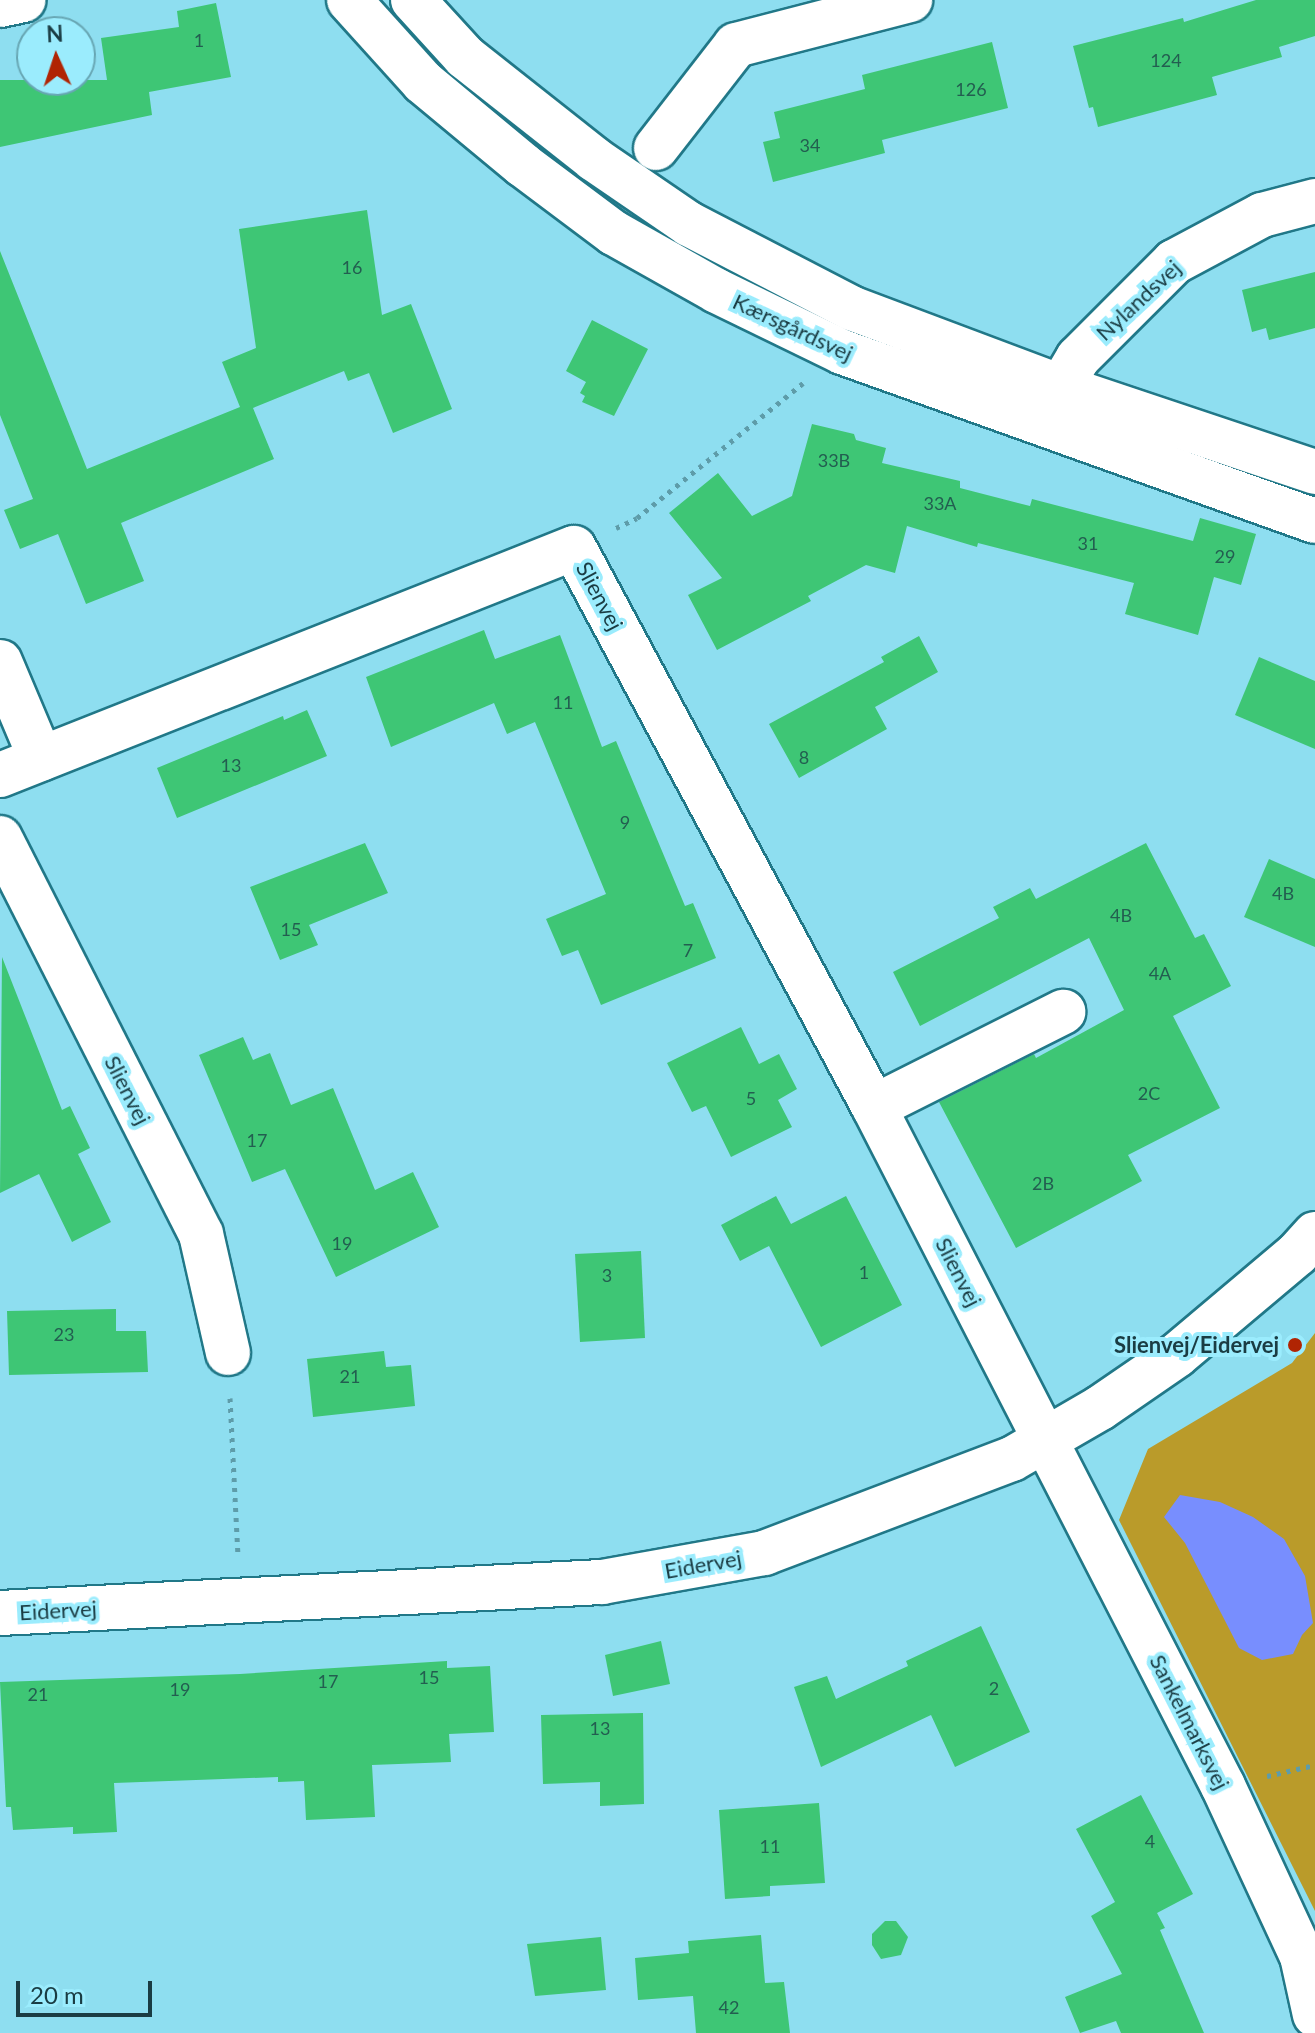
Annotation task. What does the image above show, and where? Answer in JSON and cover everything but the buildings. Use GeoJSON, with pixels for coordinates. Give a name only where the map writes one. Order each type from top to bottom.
{"type":"FeatureCollection","features":[{"type":"Feature","properties":{"kind":"street"},"geometry":{"type":"LineString","coordinates":[[0,5],[23,0]]}},
{"type":"Feature","properties":{"kind":"street","name":"Kærsgårdsvej"},"geometry":{"type":"LineString","coordinates":[[349,0],[423,82],[523,165],[614,233],[717,291],[842,352],[1315,472]]}},
{"type":"Feature","properties":{"kind":"street","name":"Kærsgårdsvej"},"geometry":{"type":"LineString","coordinates":[[413,0],[465,57],[594,159],[689,224],[851,308],[1049,404],[1315,521]]}},
{"type":"Feature","properties":{"kind":"street"},"geometry":{"type":"LineString","coordinates":[[656,148],[736,45],[910,0]]}},
{"type":"Feature","properties":{"kind":"street","name":"Nylandsvej"},"geometry":{"type":"LineString","coordinates":[[1049,404],[1107,325],[1174,262],[1262,215],[1315,201]]}},
{"type":"Feature","properties":{"kind":"street","name":"Slienvej"},"geometry":{"type":"LineString","coordinates":[[0,775],[574,548],[874,1107],[1044,1438]]}},
{"type":"Feature","properties":{"kind":"street"},"geometry":{"type":"LineString","coordinates":[[0,662],[41,759]]}},
{"type":"Feature","properties":{"kind":"street","name":"Slienvej"},"geometry":{"type":"LineString","coordinates":[[0,838],[201,1234],[228,1353]]}},
{"type":"Feature","properties":{"kind":"street"},"geometry":{"type":"LineString","coordinates":[[874,1107],[1063,1012]]}},
{"type":"Feature","properties":{"kind":"street","name":"Eidervej"},"geometry":{"type":"LineString","coordinates":[[0,1613],[602,1582],[764,1553],[1012,1459],[1100,1408],[1177,1355],[1297,1254],[1315,1234]]}},
{"type":"Feature","properties":{"kind":"street","name":"Sankelmarksvej"},"geometry":{"type":"LineString","coordinates":[[1044,1438],[1223,1786],[1302,1956],[1315,2015]]}},
{"type":"Feature","properties":{"kind":"path"},"geometry":{"type":"LineString","coordinates":[[574,548],[637,518],[842,352]]}},
{"type":"Feature","properties":{"kind":"path"},"geometry":{"type":"LineString","coordinates":[[228,1353],[240,1600]]}},
{"type":"Feature","properties":{"kind":"shaded area"},"geometry":{"type":"Polygon","coordinates":[[[1315,1333],[1315,1911],[1119,1520],[1148,1449],[1292,1363],[1315,1333]]]}},
{"type":"Feature","properties":{"kind":"water"},"geometry":{"type":"Polygon","coordinates":[[[1180,1495],[1220,1502],[1253,1517],[1284,1539],[1305,1576],[1313,1623],[1302,1635],[1293,1654],[1262,1660],[1239,1648],[1185,1543],[1164,1517],[1180,1495]]]}},
{"type":"Feature","properties":{"kind":"place","name":"Slienvej/Eidervej"},"geometry":{"type":"Point","coordinates":[1295,1345]}}]}
